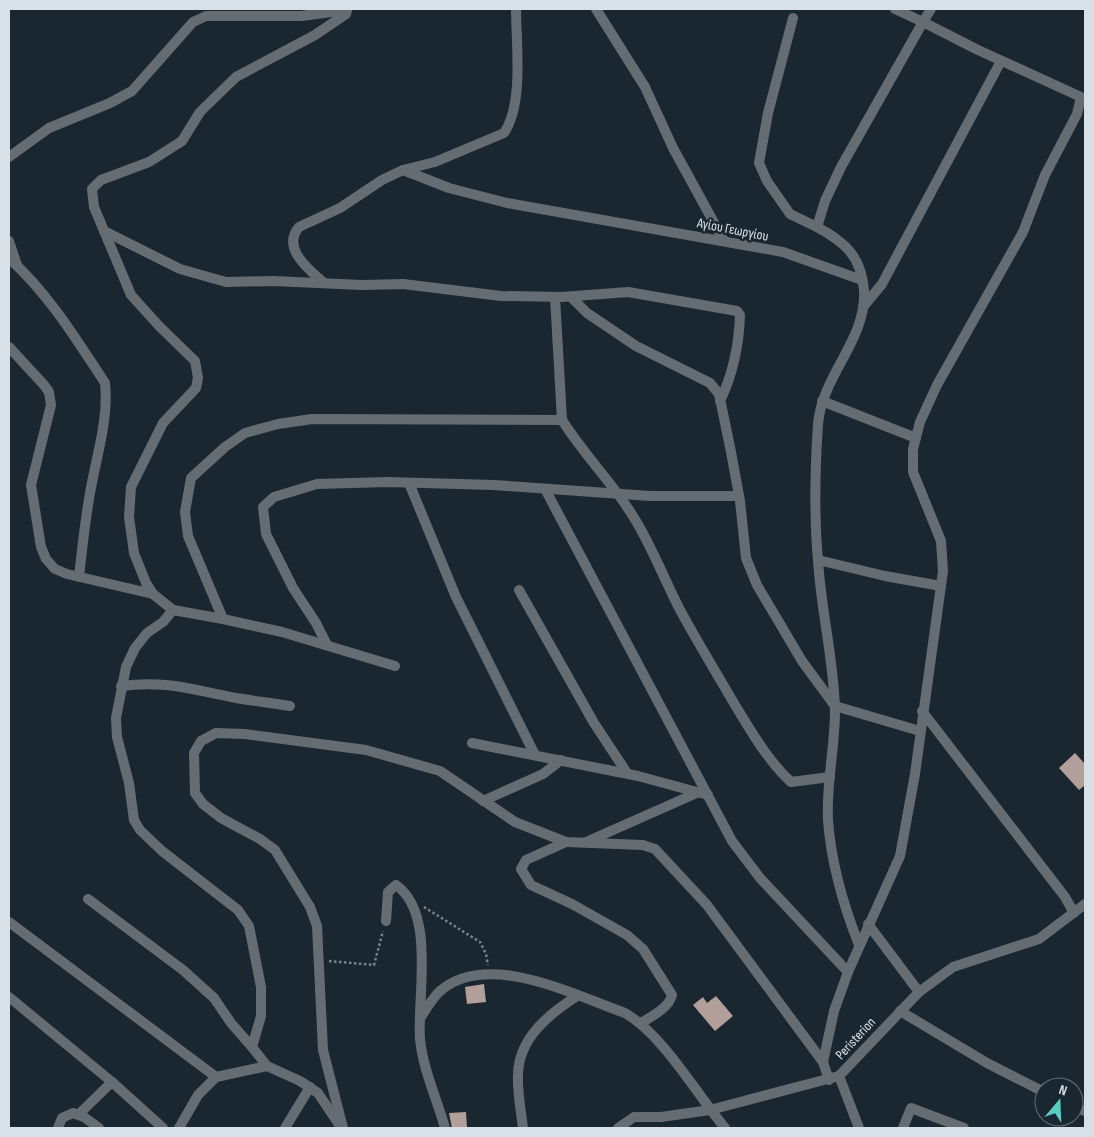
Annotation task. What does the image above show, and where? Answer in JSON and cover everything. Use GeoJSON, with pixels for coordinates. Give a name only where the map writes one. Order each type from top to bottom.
{"type":"FeatureCollection","features":[{"type":"Feature","properties":{"kind":"street"},"geometry":{"type":"LineString","coordinates":[[324,283],[309,270],[293,247],[292,241],[299,227],[340,208],[382,180],[403,170],[435,162],[504,133],[515,100],[517,66],[516,9]]}},
{"type":"Feature","properties":{"kind":"street"},"geometry":{"type":"LineString","coordinates":[[596,9],[645,87],[673,148],[724,241]]}},
{"type":"Feature","properties":{"kind":"street"},"geometry":{"type":"LineString","coordinates":[[823,1062],[834,1011],[848,972],[900,856],[915,774],[922,712],[943,571],[941,542],[913,472],[912,449],[920,422],[937,385],[1023,232],[1045,175],[1077,114],[1081,97],[1001,61],[895,9]]}},
{"type":"Feature","properties":{"kind":"street"},"geometry":{"type":"LineString","coordinates":[[817,227],[824,201],[841,167],[931,9]]}},
{"type":"Feature","properties":{"kind":"street"},"geometry":{"type":"LineString","coordinates":[[9,157],[49,128],[110,103],[132,91],[193,22],[206,16],[301,16],[347,10],[346,14],[315,35],[236,77],[200,112],[182,141],[149,162],[101,180],[92,190],[94,208],[131,295],[195,361],[198,378],[196,388],[163,423],[131,487],[129,517],[134,552],[146,583],[153,594],[173,610],[223,619],[327,645],[395,666]]}},
{"type":"Feature","properties":{"kind":"street"},"geometry":{"type":"LineString","coordinates":[[793,18],[768,113],[760,163],[767,180],[790,214],[839,238],[850,250],[862,280],[864,307],[861,322],[830,379],[822,401],[818,442],[818,560],[835,706],[830,777],[830,830],[845,910],[859,945]]}},
{"type":"Feature","properties":{"kind":"street"},"geometry":{"type":"LineString","coordinates":[[864,307],[882,284],[1001,61]]}},
{"type":"Feature","properties":{"kind":"street","name":"Αγίου Γεωργίου"},"geometry":{"type":"LineString","coordinates":[[403,170],[449,188],[507,202],[783,252],[862,280]]}},
{"type":"Feature","properties":{"kind":"street"},"geometry":{"type":"LineString","coordinates":[[104,231],[180,269],[226,282],[403,284],[501,296],[571,297],[628,292],[737,311],[740,315],[737,347],[729,382],[720,401]]}},
{"type":"Feature","properties":{"kind":"street"},"geometry":{"type":"LineString","coordinates":[[9,241],[17,266]]}},
{"type":"Feature","properties":{"kind":"street"},"geometry":{"type":"LineString","coordinates":[[9,258],[59,312],[105,383],[104,412],[89,495],[79,577]]}},
{"type":"Feature","properties":{"kind":"street"},"geometry":{"type":"LineString","coordinates":[[555,297],[562,420],[586,456],[605,476],[618,494],[651,547],[678,606],[720,679],[748,726],[783,775],[791,782],[830,777]]}},
{"type":"Feature","properties":{"kind":"street"},"geometry":{"type":"LineString","coordinates":[[571,297],[587,313],[636,346],[710,383],[719,394],[739,496],[746,558],[758,585],[802,661],[835,706],[920,731]]}},
{"type":"Feature","properties":{"kind":"street"},"geometry":{"type":"LineString","coordinates":[[9,347],[44,385],[51,405],[31,485],[41,547],[46,559],[55,569],[79,577],[153,594]]}},
{"type":"Feature","properties":{"kind":"street"},"geometry":{"type":"LineString","coordinates":[[822,401],[916,438]]}},
{"type":"Feature","properties":{"kind":"street"},"geometry":{"type":"LineString","coordinates":[[223,619],[188,536],[185,512],[191,478],[245,433],[278,424],[312,419],[562,420]]}},
{"type":"Feature","properties":{"kind":"street"},"geometry":{"type":"LineString","coordinates":[[327,645],[266,534],[263,507],[274,497],[317,484],[409,482],[650,496],[739,496]]}},
{"type":"Feature","properties":{"kind":"street"},"geometry":{"type":"LineString","coordinates":[[409,482],[456,597],[535,755]]}},
{"type":"Feature","properties":{"kind":"street"},"geometry":{"type":"LineString","coordinates":[[544,489],[704,793],[732,841],[760,878],[848,972]]}},
{"type":"Feature","properties":{"kind":"street"},"geometry":{"type":"LineString","coordinates":[[818,560],[885,576],[941,586]]}},
{"type":"Feature","properties":{"kind":"street"},"geometry":{"type":"LineString","coordinates":[[519,590],[594,723],[627,774]]}},
{"type":"Feature","properties":{"kind":"street"},"geometry":{"type":"LineString","coordinates":[[173,610],[163,622],[147,633],[135,648],[126,667],[121,686],[116,726],[129,783],[134,820],[140,830],[162,851],[238,910],[249,926],[261,987],[261,1016],[252,1047]]}},
{"type":"Feature","properties":{"kind":"street"},"geometry":{"type":"LineString","coordinates":[[121,686],[147,683],[182,686],[236,698],[290,706]]}},
{"type":"Feature","properties":{"kind":"street"},"geometry":{"type":"LineString","coordinates":[[922,712],[1065,897],[1074,914]]}},
{"type":"Feature","properties":{"kind":"street"},"geometry":{"type":"LineString","coordinates":[[342,1128],[323,1050],[317,926],[310,907],[275,850],[260,839],[221,818],[203,804],[195,793],[194,753],[201,741],[216,733],[245,734],[366,750],[440,771],[515,822],[566,842],[643,845],[655,849],[706,905],[823,1062],[834,1078],[859,1128]]}},
{"type":"Feature","properties":{"kind":"street"},"geometry":{"type":"LineString","coordinates":[[472,743],[627,774],[704,793]]}},
{"type":"Feature","properties":{"kind":"street"},"geometry":{"type":"LineString","coordinates":[[483,801],[543,774],[561,760]]}},
{"type":"Feature","properties":{"kind":"street"},"geometry":{"type":"LineString","coordinates":[[584,843],[704,793]]}},
{"type":"Feature","properties":{"kind":"street"},"geometry":{"type":"LineString","coordinates":[[566,842],[526,860],[521,869],[531,885],[604,921],[643,949],[672,995],[664,1006],[641,1023]]}},
{"type":"Feature","properties":{"kind":"street"},"geometry":{"type":"LineString","coordinates":[[386,921],[388,892],[392,886],[396,885],[404,891],[412,904],[422,940],[420,1040],[424,1062],[446,1128]]}},
{"type":"Feature","properties":{"kind":"street"},"geometry":{"type":"LineString","coordinates":[[88,900],[183,970],[214,998],[231,1023],[267,1066],[310,1087],[318,1093],[342,1128]]}},
{"type":"Feature","properties":{"kind":"street","name":"Peristerion"},"geometry":{"type":"LineString","coordinates":[[834,1078],[919,992],[953,967],[1039,939],[1085,904]]}},
{"type":"Feature","properties":{"kind":"street"},"geometry":{"type":"LineString","coordinates":[[9,922],[216,1077]]}},
{"type":"Feature","properties":{"kind":"street"},"geometry":{"type":"LineString","coordinates":[[868,924],[919,992]]}},
{"type":"Feature","properties":{"kind":"street"},"geometry":{"type":"LineString","coordinates":[[420,1017],[439,992],[455,982],[480,974],[513,975],[625,1013],[641,1023],[725,1128]]}},
{"type":"Feature","properties":{"kind":"street"},"geometry":{"type":"LineString","coordinates":[[523,1128],[518,1073],[523,1051],[532,1034],[551,1012],[577,996]]}},
{"type":"Feature","properties":{"kind":"street"},"geometry":{"type":"LineString","coordinates":[[9,997],[112,1082],[163,1128]]}},
{"type":"Feature","properties":{"kind":"street"},"geometry":{"type":"LineString","coordinates":[[900,1011],[987,1063],[1034,1087]]}},
{"type":"Feature","properties":{"kind":"street"},"geometry":{"type":"LineString","coordinates":[[179,1128],[198,1095],[216,1077],[267,1066]]}},
{"type":"Feature","properties":{"kind":"street"},"geometry":{"type":"LineString","coordinates":[[618,1128],[634,1117],[660,1117],[710,1110],[834,1078]]}},
{"type":"Feature","properties":{"kind":"street"},"geometry":{"type":"LineString","coordinates":[[81,1112],[112,1082]]}},
{"type":"Feature","properties":{"kind":"street"},"geometry":{"type":"LineString","coordinates":[[285,1128],[310,1087]]}},
{"type":"Feature","properties":{"kind":"street"},"geometry":{"type":"LineString","coordinates":[[903,1128],[911,1108],[964,1128]]}},
{"type":"Feature","properties":{"kind":"street"},"geometry":{"type":"LineString","coordinates":[[58,1128],[62,1118],[73,1112],[84,1116],[99,1128]]}},
{"type":"Feature","properties":{"kind":"path"},"geometry":{"type":"LineString","coordinates":[[412,904],[428,908],[480,942],[486,954],[489,974]]}},
{"type":"Feature","properties":{"kind":"path"},"geometry":{"type":"LineString","coordinates":[[320,960],[374,965],[386,921]]}},
{"type":"Feature","properties":{"kind":"building"},"geometry":{"type":"Polygon","coordinates":[[[1075,753],[1085,764],[1085,785],[1079,790],[1059,768],[1075,753]]]}},
{"type":"Feature","properties":{"kind":"building"},"geometry":{"type":"Polygon","coordinates":[[[484,984],[486,1002],[467,1004],[465,987],[484,984]]]}},
{"type":"Feature","properties":{"kind":"building"},"geometry":{"type":"Polygon","coordinates":[[[716,996],[733,1016],[715,1031],[693,1005],[703,997],[707,1003],[716,996]]]}},
{"type":"Feature","properties":{"kind":"building"},"geometry":{"type":"Polygon","coordinates":[[[466,1112],[467,1128],[452,1128],[449,1113],[466,1112]]]}}]}
